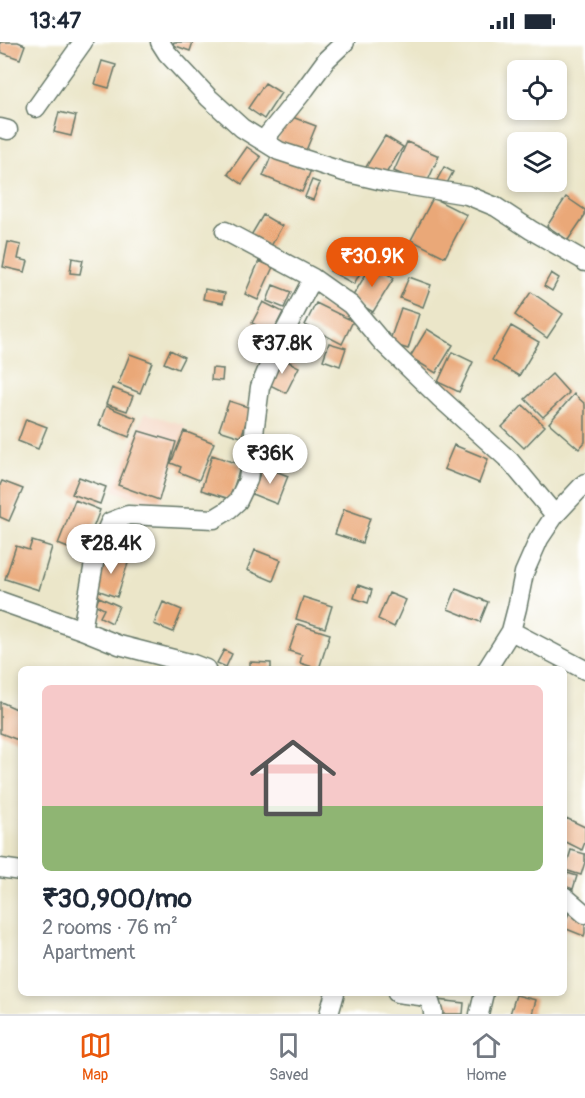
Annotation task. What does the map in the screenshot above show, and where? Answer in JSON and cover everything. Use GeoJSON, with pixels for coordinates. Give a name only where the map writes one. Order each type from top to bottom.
{"type":"FeatureCollection","features":[{"type":"Feature","properties":{"kind":"street"},"geometry":{"type":"LineString","coordinates":[[36,108],[83,42]]}},
{"type":"Feature","properties":{"kind":"street"},"geometry":{"type":"LineString","coordinates":[[160,42],[167,53],[209,98],[242,128],[279,151],[344,172],[387,182],[467,195],[496,207],[585,262]]}},
{"type":"Feature","properties":{"kind":"street"},"geometry":{"type":"LineString","coordinates":[[263,141],[327,59],[345,42]]}},
{"type":"Feature","properties":{"kind":"street"},"geometry":{"type":"LineString","coordinates":[[225,231],[313,278],[351,305],[382,342],[440,398],[510,460],[555,515]]}},
{"type":"Feature","properties":{"kind":"street"},"geometry":{"type":"LineString","coordinates":[[82,630],[94,563],[110,522],[128,515],[214,519],[228,511],[238,501],[248,480],[260,387],[279,342],[313,278]]}},
{"type":"Feature","properties":{"kind":"street"},"geometry":{"type":"LineString","coordinates":[[489,666],[511,632],[524,573],[539,539],[555,515],[585,483]]}},
{"type":"Feature","properties":{"kind":"street"},"geometry":{"type":"LineString","coordinates":[[0,601],[119,645],[193,666]]}},
{"type":"Feature","properties":{"kind":"street"},"geometry":{"type":"LineString","coordinates":[[511,632],[585,670]]}},
{"type":"Feature","properties":{"kind":"street"},"geometry":{"type":"LineString","coordinates":[[0,868],[18,871]]}},
{"type":"Feature","properties":{"kind":"street"},"geometry":{"type":"LineString","coordinates":[[567,899],[585,914]]}},
{"type":"Feature","properties":{"kind":"street"},"geometry":{"type":"LineString","coordinates":[[329,1014],[333,996]]}},
{"type":"Feature","properties":{"kind":"street"},"geometry":{"type":"LineString","coordinates":[[420,996],[429,999],[433,1014]]}},
{"type":"Feature","properties":{"kind":"street"},"geometry":{"type":"LineString","coordinates":[[478,1014],[483,996]]}},
{"type":"Feature","properties":{"kind":"shaded area"},"geometry":{"type":"Polygon","coordinates":[[[145,413],[185,425],[160,507],[113,490],[145,413]]]}},
{"type":"Feature","properties":{"kind":"building"},"geometry":{"type":"Polygon","coordinates":[[[0,42],[18,42],[25,45],[20,59],[0,52],[0,42]]]}},
{"type":"Feature","properties":{"kind":"building"},"geometry":{"type":"Polygon","coordinates":[[[174,42],[193,42],[190,51],[173,45],[174,42]]]}},
{"type":"Feature","properties":{"kind":"building"},"geometry":{"type":"Polygon","coordinates":[[[102,61],[116,65],[109,88],[95,84],[102,61]]]}},
{"type":"Feature","properties":{"kind":"building"},"geometry":{"type":"Polygon","coordinates":[[[265,83],[281,93],[264,119],[248,108],[265,83]]]}},
{"type":"Feature","properties":{"kind":"building"},"geometry":{"type":"Polygon","coordinates":[[[59,112],[76,116],[71,136],[54,132],[59,112]]]}},
{"type":"Feature","properties":{"kind":"building"},"geometry":{"type":"Polygon","coordinates":[[[287,115],[316,126],[305,153],[277,142],[287,115]]]}},
{"type":"Feature","properties":{"kind":"building"},"geometry":{"type":"Polygon","coordinates":[[[385,136],[403,147],[383,178],[366,167],[385,136]]]}},
{"type":"Feature","properties":{"kind":"building"},"geometry":{"type":"Polygon","coordinates":[[[407,142],[439,156],[426,185],[394,171],[407,142]]]}},
{"type":"Feature","properties":{"kind":"building"},"geometry":{"type":"Polygon","coordinates":[[[247,147],[261,157],[242,184],[228,174],[247,147]]]}},
{"type":"Feature","properties":{"kind":"building"},"geometry":{"type":"Polygon","coordinates":[[[272,154],[311,170],[302,192],[263,176],[272,154]]]}},
{"type":"Feature","properties":{"kind":"building"},"geometry":{"type":"Polygon","coordinates":[[[444,167],[453,172],[446,185],[437,180],[444,167]]]}},
{"type":"Feature","properties":{"kind":"building"},"geometry":{"type":"Polygon","coordinates":[[[312,180],[320,183],[313,200],[305,197],[312,180]]]}},
{"type":"Feature","properties":{"kind":"building"},"geometry":{"type":"Polygon","coordinates":[[[566,197],[585,210],[585,215],[568,240],[547,226],[566,197]]]}},
{"type":"Feature","properties":{"kind":"building"},"geometry":{"type":"Polygon","coordinates":[[[433,198],[467,215],[445,257],[411,240],[433,198]]]}},
{"type":"Feature","properties":{"kind":"building"},"geometry":{"type":"Polygon","coordinates":[[[263,215],[282,226],[270,248],[250,237],[263,215]]]}},
{"type":"Feature","properties":{"kind":"building"},"geometry":{"type":"Polygon","coordinates":[[[8,242],[21,245],[18,259],[28,261],[25,272],[3,267],[8,242]]]}},
{"type":"Feature","properties":{"kind":"building"},"geometry":{"type":"Polygon","coordinates":[[[343,247],[367,260],[354,284],[330,271],[343,247]]]}},
{"type":"Feature","properties":{"kind":"building"},"geometry":{"type":"Polygon","coordinates":[[[72,258],[83,260],[80,274],[70,273],[72,258]]]}},
{"type":"Feature","properties":{"kind":"building"},"geometry":{"type":"Polygon","coordinates":[[[259,261],[273,267],[258,300],[245,294],[259,261]]]}},
{"type":"Feature","properties":{"kind":"building"},"geometry":{"type":"Polygon","coordinates":[[[372,264],[394,278],[373,312],[351,299],[372,264]]]}},
{"type":"Feature","properties":{"kind":"building"},"geometry":{"type":"Polygon","coordinates":[[[551,273],[559,278],[552,291],[544,286],[551,273]]]}},
{"type":"Feature","properties":{"kind":"building"},"geometry":{"type":"Polygon","coordinates":[[[409,277],[431,285],[423,307],[400,298],[409,277]]]}},
{"type":"Feature","properties":{"kind":"building"},"geometry":{"type":"Polygon","coordinates":[[[273,285],[291,292],[284,308],[267,301],[273,285]]]}},
{"type":"Feature","properties":{"kind":"building"},"geometry":{"type":"Polygon","coordinates":[[[205,289],[225,293],[223,303],[203,299],[205,289]]]}},
{"type":"Feature","properties":{"kind":"building"},"geometry":{"type":"Polygon","coordinates":[[[531,292],[563,314],[547,338],[515,315],[531,292]]]}},
{"type":"Feature","properties":{"kind":"building"},"geometry":{"type":"Polygon","coordinates":[[[263,302],[283,312],[272,334],[252,323],[263,302]]]}},
{"type":"Feature","properties":{"kind":"building"},"geometry":{"type":"Polygon","coordinates":[[[316,303],[353,321],[342,344],[305,325],[316,303]]]}},
{"type":"Feature","properties":{"kind":"building"},"geometry":{"type":"Polygon","coordinates":[[[401,308],[419,314],[408,349],[389,343],[401,308]]]}},
{"type":"Feature","properties":{"kind":"building"},"geometry":{"type":"Polygon","coordinates":[[[511,326],[539,342],[519,376],[492,360],[511,326]]]}},
{"type":"Feature","properties":{"kind":"building"},"geometry":{"type":"Polygon","coordinates":[[[427,329],[453,345],[436,373],[410,357],[427,329]]]}},
{"type":"Feature","properties":{"kind":"building"},"geometry":{"type":"Polygon","coordinates":[[[329,343],[346,348],[340,366],[323,360],[329,343]]]}},
{"type":"Feature","properties":{"kind":"building"},"geometry":{"type":"Polygon","coordinates":[[[170,350],[184,357],[178,369],[164,363],[170,350]]]}},
{"type":"Feature","properties":{"kind":"building"},"geometry":{"type":"Polygon","coordinates":[[[452,352],[473,362],[459,392],[438,382],[452,352]]]}},
{"type":"Feature","properties":{"kind":"building"},"geometry":{"type":"Polygon","coordinates":[[[130,354],[152,362],[140,393],[118,384],[130,354]]]}},
{"type":"Feature","properties":{"kind":"building"},"geometry":{"type":"Polygon","coordinates":[[[279,357],[299,367],[286,393],[266,383],[279,357]]]}},
{"type":"Feature","properties":{"kind":"building"},"geometry":{"type":"Polygon","coordinates":[[[212,368],[223,369],[222,381],[211,380],[212,368]]]}},
{"type":"Feature","properties":{"kind":"building"},"geometry":{"type":"Polygon","coordinates":[[[552,374],[569,393],[543,417],[525,399],[552,374]]]}},
{"type":"Feature","properties":{"kind":"building"},"geometry":{"type":"Polygon","coordinates":[[[112,388],[133,396],[127,411],[106,404],[112,388]]]}},
{"type":"Feature","properties":{"kind":"building"},"geometry":{"type":"Polygon","coordinates":[[[574,394],[585,404],[585,442],[579,449],[549,423],[574,394]]]}},
{"type":"Feature","properties":{"kind":"building"},"geometry":{"type":"Polygon","coordinates":[[[229,401],[251,408],[241,437],[219,430],[229,401]]]}},
{"type":"Feature","properties":{"kind":"building"},"geometry":{"type":"Polygon","coordinates":[[[523,405],[545,426],[524,448],[502,427],[523,405]]]}},
{"type":"Feature","properties":{"kind":"building"},"geometry":{"type":"Polygon","coordinates":[[[106,406],[136,418],[129,437],[99,425],[106,406]]]}},
{"type":"Feature","properties":{"kind":"building"},"geometry":{"type":"Polygon","coordinates":[[[26,419],[47,427],[38,449],[18,441],[26,419]]]}},
{"type":"Feature","properties":{"kind":"building"},"geometry":{"type":"Polygon","coordinates":[[[139,431],[176,442],[159,500],[118,485],[139,431]]]}},
{"type":"Feature","properties":{"kind":"building"},"geometry":{"type":"Polygon","coordinates":[[[184,431],[214,443],[199,480],[179,472],[181,467],[171,463],[184,431]]]}},
{"type":"Feature","properties":{"kind":"building"},"geometry":{"type":"Polygon","coordinates":[[[454,445],[488,459],[479,483],[444,469],[454,445]]]}},
{"type":"Feature","properties":{"kind":"building"},"geometry":{"type":"Polygon","coordinates":[[[212,455],[241,465],[230,499],[201,490],[212,455]]]}},
{"type":"Feature","properties":{"kind":"building"},"geometry":{"type":"Polygon","coordinates":[[[263,466],[288,476],[277,504],[252,494],[263,466]]]}},
{"type":"Feature","properties":{"kind":"building"},"geometry":{"type":"Polygon","coordinates":[[[79,477],[106,487],[100,504],[72,494],[79,477]]]}},
{"type":"Feature","properties":{"kind":"building"},"geometry":{"type":"Polygon","coordinates":[[[2,481],[23,489],[9,521],[0,517],[2,481]]]}},
{"type":"Feature","properties":{"kind":"building"},"geometry":{"type":"Polygon","coordinates":[[[75,500],[100,510],[83,554],[58,544],[75,500]]]}},
{"type":"Feature","properties":{"kind":"building"},"geometry":{"type":"Polygon","coordinates":[[[344,509],[370,518],[362,543],[335,534],[344,509]]]}},
{"type":"Feature","properties":{"kind":"building"},"geometry":{"type":"Polygon","coordinates":[[[32,541],[52,547],[39,590],[5,579],[16,546],[29,550],[32,541]]]}},
{"type":"Feature","properties":{"kind":"building"},"geometry":{"type":"Polygon","coordinates":[[[255,550],[281,560],[273,581],[247,570],[255,550]]]}},
{"type":"Feature","properties":{"kind":"building"},"geometry":{"type":"Polygon","coordinates":[[[105,553],[129,560],[117,597],[94,589],[105,553]]]}},
{"type":"Feature","properties":{"kind":"building"},"geometry":{"type":"Polygon","coordinates":[[[358,585],[372,590],[368,603],[354,598],[358,585]]]}},
{"type":"Feature","properties":{"kind":"building"},"geometry":{"type":"Polygon","coordinates":[[[456,589],[488,602],[480,622],[448,609],[456,589]]]}},
{"type":"Feature","properties":{"kind":"building"},"geometry":{"type":"Polygon","coordinates":[[[389,593],[406,600],[394,627],[378,619],[389,593]]]}},
{"type":"Feature","properties":{"kind":"building"},"geometry":{"type":"Polygon","coordinates":[[[99,597],[119,606],[112,623],[100,617],[104,609],[96,605],[99,597]]]}},
{"type":"Feature","properties":{"kind":"building"},"geometry":{"type":"Polygon","coordinates":[[[303,597],[332,606],[325,628],[296,619],[303,597]]]}},
{"type":"Feature","properties":{"kind":"building"},"geometry":{"type":"Polygon","coordinates":[[[163,602],[182,610],[173,632],[154,624],[163,602]]]}},
{"type":"Feature","properties":{"kind":"building"},"geometry":{"type":"Polygon","coordinates":[[[298,624],[330,634],[320,666],[300,663],[302,655],[289,651],[298,624]]]}},
{"type":"Feature","properties":{"kind":"building"},"geometry":{"type":"Polygon","coordinates":[[[224,650],[232,654],[226,666],[217,663],[224,650]]]}},
{"type":"Feature","properties":{"kind":"building"},"geometry":{"type":"Polygon","coordinates":[[[250,662],[271,663],[271,666],[250,666],[250,662]]]}},
{"type":"Feature","properties":{"kind":"building"},"geometry":{"type":"Polygon","coordinates":[[[1,702],[18,710],[18,740],[0,733],[1,702]]]}},
{"type":"Feature","properties":{"kind":"building"},"geometry":{"type":"Polygon","coordinates":[[[567,818],[585,827],[585,842],[582,850],[567,842],[567,818]]]}},
{"type":"Feature","properties":{"kind":"building"},"geometry":{"type":"Polygon","coordinates":[[[571,850],[585,854],[581,875],[567,871],[571,850]]]}},
{"type":"Feature","properties":{"kind":"building"},"geometry":{"type":"Polygon","coordinates":[[[567,873],[577,876],[573,889],[567,887],[567,873]]]}},
{"type":"Feature","properties":{"kind":"building"},"geometry":{"type":"Polygon","coordinates":[[[570,911],[585,917],[584,936],[567,929],[567,918],[570,911]]]}},
{"type":"Feature","properties":{"kind":"building"},"geometry":{"type":"Polygon","coordinates":[[[516,996],[536,1000],[532,1014],[510,1014],[516,996]]]}},
{"type":"Feature","properties":{"kind":"building"},"geometry":{"type":"Polygon","coordinates":[[[437,1000],[464,1003],[463,1014],[436,1014],[437,1000]]]}}]}
